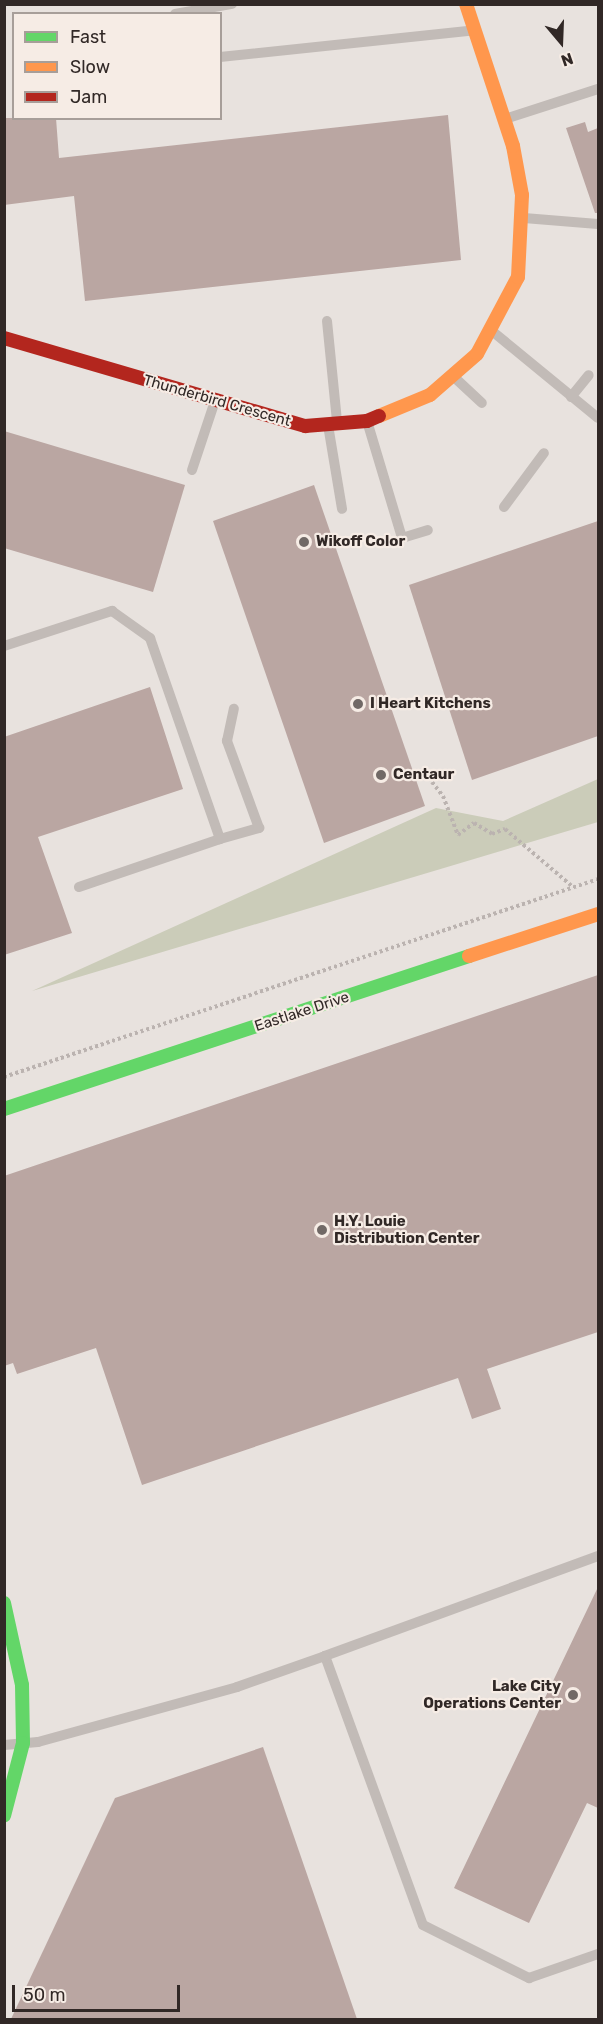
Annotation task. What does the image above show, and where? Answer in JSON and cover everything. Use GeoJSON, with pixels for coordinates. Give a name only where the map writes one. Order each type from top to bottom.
{"type":"FeatureCollection","features":[{"type":"Feature","properties":{"kind":"street","name":"Thunderbird Crescent"},"geometry":{"type":"LineString","coordinates":[[4,338],[288,423],[333,425],[367,421],[430,395],[454,377],[477,354],[492,331],[518,277],[523,218],[518,170],[505,119],[466,4]]}},
{"type":"Feature","properties":{"kind":"street","name":"Eastlake Drive"},"geometry":{"type":"LineString","coordinates":[[4,1109],[598,914]]}},
{"type":"Feature","properties":{"kind":"street"},"geometry":{"type":"LineString","coordinates":[[4,1603],[22,1685],[23,1743],[4,1816]]}},
{"type":"Feature","properties":{"kind":"lane"},"geometry":{"type":"LineString","coordinates":[[186,12],[232,4]]}},
{"type":"Feature","properties":{"kind":"lane"},"geometry":{"type":"LineString","coordinates":[[222,57],[475,30]]}},
{"type":"Feature","properties":{"kind":"lane"},"geometry":{"type":"LineString","coordinates":[[505,119],[598,89]]}},
{"type":"Feature","properties":{"kind":"lane"},"geometry":{"type":"LineString","coordinates":[[523,218],[598,225]]}},
{"type":"Feature","properties":{"kind":"lane"},"geometry":{"type":"LineString","coordinates":[[327,321],[333,425],[342,509]]}},
{"type":"Feature","properties":{"kind":"lane"},"geometry":{"type":"LineString","coordinates":[[492,331],[598,418]]}},
{"type":"Feature","properties":{"kind":"lane"},"geometry":{"type":"LineString","coordinates":[[571,397],[589,375]]}},
{"type":"Feature","properties":{"kind":"lane"},"geometry":{"type":"LineString","coordinates":[[454,377],[482,403]]}},
{"type":"Feature","properties":{"kind":"lane"},"geometry":{"type":"LineString","coordinates":[[192,470],[214,401]]}},
{"type":"Feature","properties":{"kind":"lane"},"geometry":{"type":"LineString","coordinates":[[367,421],[402,538],[428,530]]}},
{"type":"Feature","properties":{"kind":"lane"},"geometry":{"type":"LineString","coordinates":[[504,507],[544,453]]}},
{"type":"Feature","properties":{"kind":"lane"},"geometry":{"type":"LineString","coordinates":[[4,646],[112,611],[150,638],[220,839]]}},
{"type":"Feature","properties":{"kind":"lane"},"geometry":{"type":"LineString","coordinates":[[79,887],[259,828],[227,741],[234,709]]}},
{"type":"Feature","properties":{"kind":"lane"},"geometry":{"type":"LineString","coordinates":[[4,1745],[23,1743],[237,1687],[598,1556]]}},
{"type":"Feature","properties":{"kind":"lane"},"geometry":{"type":"LineString","coordinates":[[325,1656],[423,1925],[529,1978],[598,1954]]}},
{"type":"Feature","properties":{"kind":"path"},"geometry":{"type":"LineString","coordinates":[[432,782],[443,796],[458,835],[474,823],[492,834],[505,829],[574,887]]}},
{"type":"Feature","properties":{"kind":"path"},"geometry":{"type":"LineString","coordinates":[[4,1077],[598,879]]}},
{"type":"Feature","properties":{"kind":"green space"},"geometry":{"type":"Polygon","coordinates":[[[598,779],[598,822],[32,991],[436,808],[503,821],[598,779]]]}},
{"type":"Feature","properties":{"kind":"building"},"geometry":{"type":"Polygon","coordinates":[[[448,115],[461,260],[85,301],[74,196],[4,205],[4,118],[56,120],[59,158],[448,115]]]}},
{"type":"Feature","properties":{"kind":"building"},"geometry":{"type":"Polygon","coordinates":[[[585,122],[588,132],[598,128],[598,213],[595,213],[566,128],[585,122]]]}},
{"type":"Feature","properties":{"kind":"building"},"geometry":{"type":"Polygon","coordinates":[[[4,431],[185,485],[153,592],[4,548],[4,431]]]}},
{"type":"Feature","properties":{"kind":"building"},"geometry":{"type":"Polygon","coordinates":[[[314,485],[425,806],[324,843],[213,521],[314,485]]]}},
{"type":"Feature","properties":{"kind":"building"},"geometry":{"type":"Polygon","coordinates":[[[598,521],[598,736],[472,780],[409,585],[598,521]]]}},
{"type":"Feature","properties":{"kind":"building"},"geometry":{"type":"Polygon","coordinates":[[[150,687],[183,789],[38,837],[72,933],[4,955],[4,737],[150,687]]]}},
{"type":"Feature","properties":{"kind":"building","name":"H.Y. Louie Distribution Center"},"geometry":{"type":"Polygon","coordinates":[[[598,975],[598,1332],[487,1369],[501,1409],[472,1419],[458,1378],[142,1485],[96,1348],[17,1374],[13,1363],[4,1366],[4,1176],[598,975]]]}},
{"type":"Feature","properties":{"kind":"building","name":"Lake City Operations Center"},"geometry":{"type":"Polygon","coordinates":[[[598,1587],[598,1808],[587,1803],[529,1923],[454,1888],[598,1587]]]}},
{"type":"Feature","properties":{"kind":"building"},"geometry":{"type":"Polygon","coordinates":[[[263,1747],[357,2019],[11,2019],[115,1798],[263,1747]]]}},
{"type":"Feature","properties":{"kind":"traffic: fast"},"geometry":{"type":"LineString","coordinates":[[4,1109],[469,956]]}},
{"type":"Feature","properties":{"kind":"traffic: fast"},"geometry":{"type":"LineString","coordinates":[[4,1603],[22,1685],[23,1743],[4,1816]]}},
{"type":"Feature","properties":{"kind":"traffic: slow"},"geometry":{"type":"LineString","coordinates":[[379,416],[430,395],[477,354],[518,277],[522,195],[513,146],[466,4]]}},
{"type":"Feature","properties":{"kind":"traffic: slow"},"geometry":{"type":"LineString","coordinates":[[469,956],[598,914]]}},
{"type":"Feature","properties":{"kind":"traffic: jam"},"geometry":{"type":"LineString","coordinates":[[4,338],[305,426],[367,421],[379,416]]}},
{"type":"Feature","properties":{"kind":"place","name":"Wikoff Color"},"geometry":{"type":"Point","coordinates":[304,542]}},
{"type":"Feature","properties":{"kind":"place","name":"I Heart Kitchens"},"geometry":{"type":"Point","coordinates":[358,704]}},
{"type":"Feature","properties":{"kind":"place","name":"Centaur"},"geometry":{"type":"Point","coordinates":[381,775]}},
{"type":"Feature","properties":{"kind":"place","name":"H.Y. Louie Distribution Center"},"geometry":{"type":"Point","coordinates":[322,1230]}},
{"type":"Feature","properties":{"kind":"place","name":"Lake City Operations Center"},"geometry":{"type":"Point","coordinates":[573,1695]}}]}
